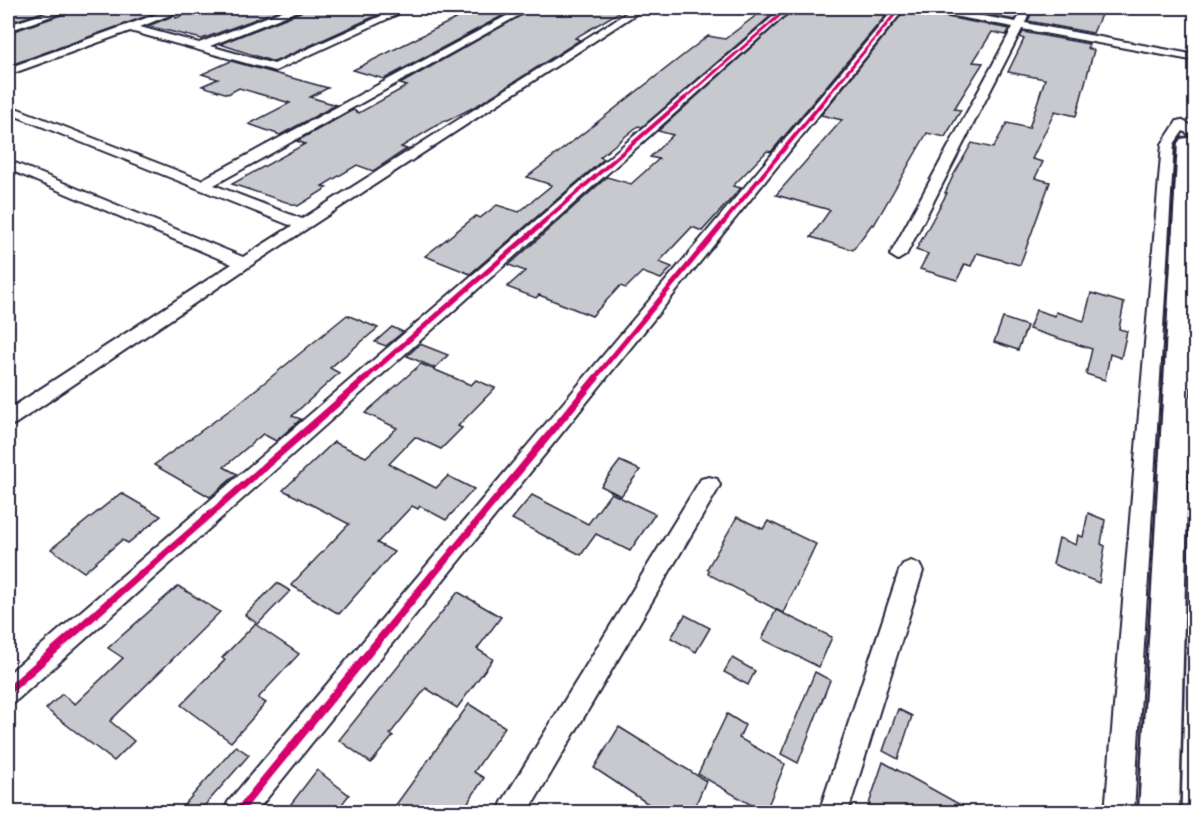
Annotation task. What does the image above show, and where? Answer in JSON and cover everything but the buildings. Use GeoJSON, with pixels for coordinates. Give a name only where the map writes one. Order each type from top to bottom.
{"type":"FeatureCollection","features":[{"type":"Feature","properties":{"kind":"main road"},"geometry":{"type":"LineString","coordinates":[[1159,813],[1187,144],[1196,144]]}},
{"type":"Feature","properties":{"kind":"street"},"geometry":{"type":"LineString","coordinates":[[8,28],[70,8]]}},
{"type":"Feature","properties":{"kind":"street"},"geometry":{"type":"LineString","coordinates":[[8,72],[182,8]]}},
{"type":"Feature","properties":{"kind":"street"},"geometry":{"type":"LineString","coordinates":[[199,47],[297,8]]}},
{"type":"Feature","properties":{"kind":"street"},"geometry":{"type":"LineString","coordinates":[[128,27],[275,68],[406,8]]}},
{"type":"Feature","properties":{"kind":"street"},"geometry":{"type":"LineString","coordinates":[[203,185],[527,8]]}},
{"type":"Feature","properties":{"kind":"street"},"geometry":{"type":"LineString","coordinates":[[8,419],[244,263],[640,8]]}},
{"type":"Feature","properties":{"kind":"street"},"geometry":{"type":"LineString","coordinates":[[8,691],[788,8]]}},
{"type":"Feature","properties":{"kind":"street"},"geometry":{"type":"LineString","coordinates":[[237,813],[900,8]]}},
{"type":"Feature","properties":{"kind":"street"},"geometry":{"type":"LineString","coordinates":[[926,8],[1196,58]]}},
{"type":"Feature","properties":{"kind":"street"},"geometry":{"type":"LineString","coordinates":[[898,255],[1028,8]]}},
{"type":"Feature","properties":{"kind":"street"},"geometry":{"type":"LineString","coordinates":[[8,109],[303,225]]}},
{"type":"Feature","properties":{"kind":"street"},"geometry":{"type":"LineString","coordinates":[[1119,813],[1168,144],[1181,124],[1196,134]]}},
{"type":"Feature","properties":{"kind":"street"},"geometry":{"type":"LineString","coordinates":[[8,164],[244,263]]}},
{"type":"Feature","properties":{"kind":"street"},"geometry":{"type":"LineString","coordinates":[[512,813],[709,485]]}},
{"type":"Feature","properties":{"kind":"street"},"geometry":{"type":"LineString","coordinates":[[833,813],[911,571]]}},
{"type":"Feature","properties":{"kind":"cycle path"},"geometry":{"type":"LineString","coordinates":[[8,691],[788,8]]}},
{"type":"Feature","properties":{"kind":"cycle path"},"geometry":{"type":"LineString","coordinates":[[238,812],[900,8]]}}]}
